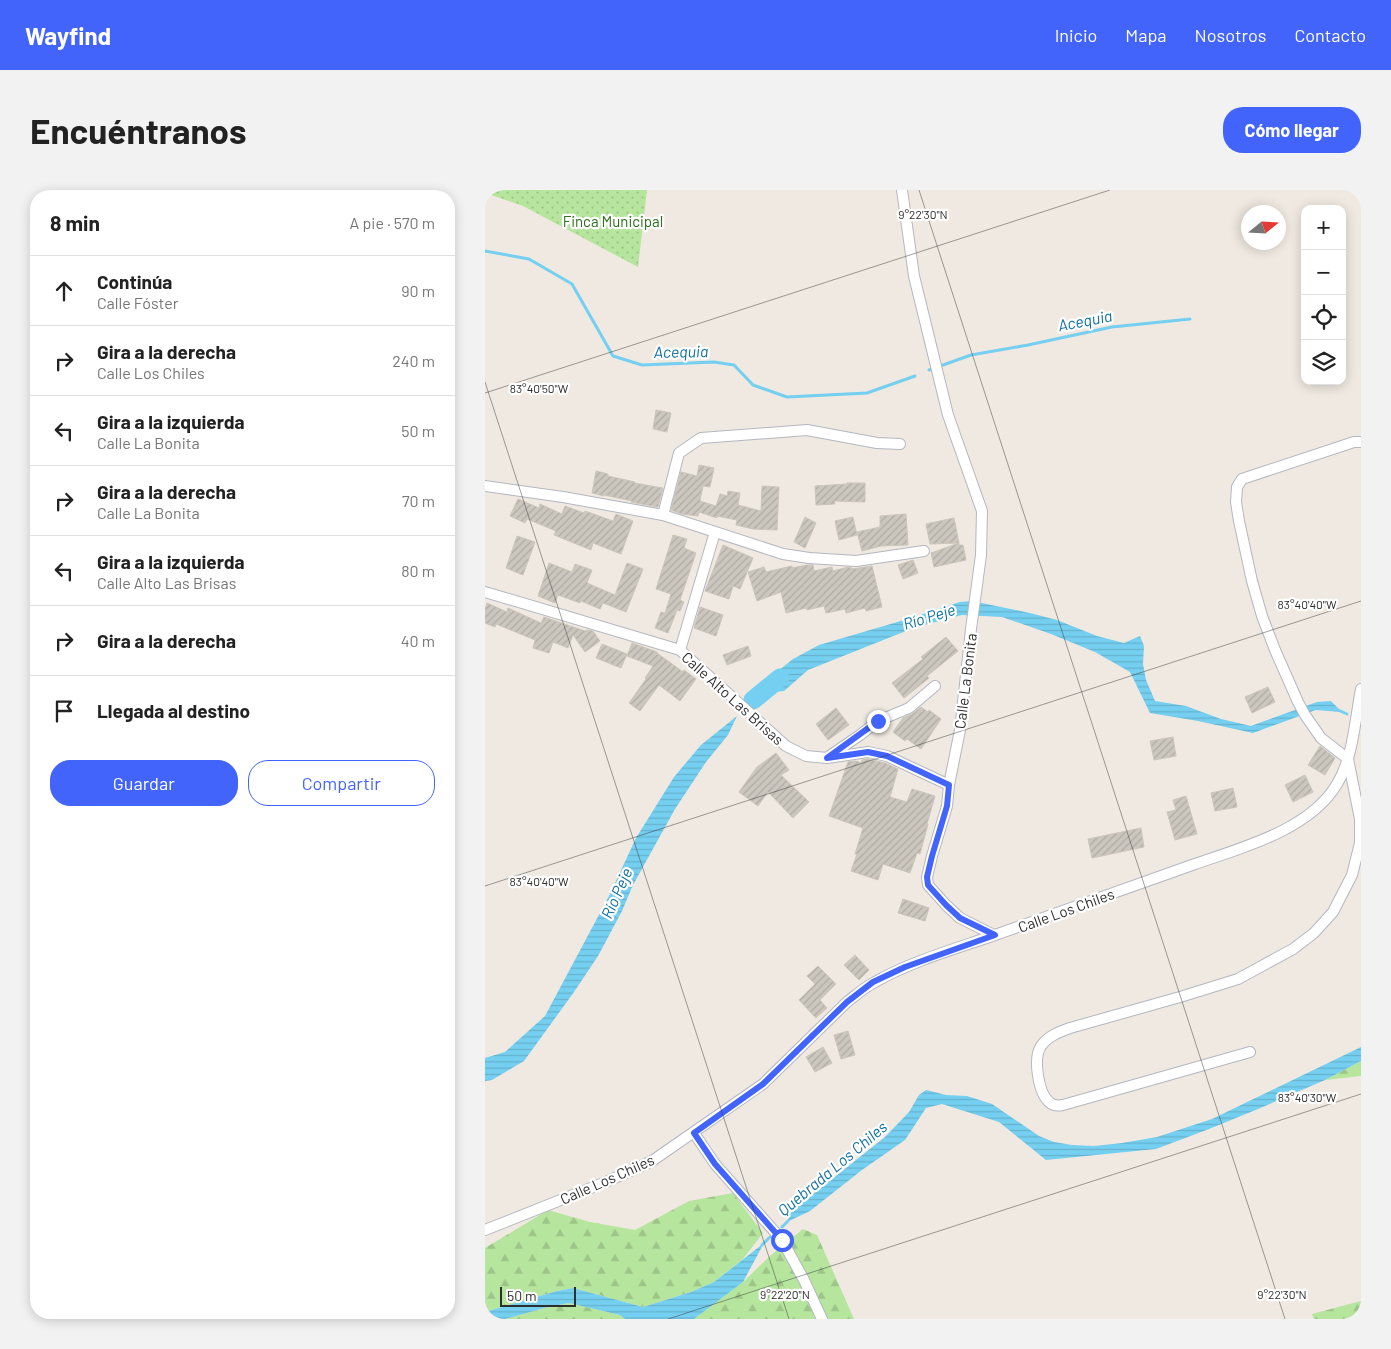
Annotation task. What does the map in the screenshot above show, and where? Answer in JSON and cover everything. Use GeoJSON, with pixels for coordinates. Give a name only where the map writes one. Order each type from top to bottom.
{"type":"FeatureCollection","features":[{"type":"Feature","properties":{"kind":"street","name":"Calle La Bonita"},"geometry":{"type":"LineString","coordinates":[[902,190],[914,276],[948,415],[982,510],[981,555],[960,730],[949,785],[947,806],[927,877],[928,885],[960,918],[995,935]]}},
{"type":"Feature","properties":{"kind":"street"},"geometry":{"type":"LineString","coordinates":[[663,515],[679,452],[701,438],[807,430],[877,443],[901,444]]}},
{"type":"Feature","properties":{"kind":"street"},"geometry":{"type":"LineString","coordinates":[[1250,1052],[1056,1106],[1049,1102],[1042,1091],[1037,1066],[1040,1048],[1047,1039],[1056,1033],[1238,979],[1293,949],[1314,933],[1333,912],[1352,875],[1360,843],[1360,819],[1348,759],[1321,738],[1298,702],[1262,616],[1252,581],[1236,502],[1237,487],[1242,479],[1354,442],[1361,442]]}},
{"type":"Feature","properties":{"kind":"street"},"geometry":{"type":"LineString","coordinates":[[485,486],[563,497],[663,515],[783,554],[809,558],[856,561],[924,551]]}},
{"type":"Feature","properties":{"kind":"street"},"geometry":{"type":"LineString","coordinates":[[680,650],[715,532]]}},
{"type":"Feature","properties":{"kind":"street","name":"Calle Alto Las Brisas"},"geometry":{"type":"LineString","coordinates":[[485,592],[680,650],[785,746],[806,756],[827,758],[868,752],[887,756],[949,785]]}},
{"type":"Feature","properties":{"kind":"street"},"geometry":{"type":"LineString","coordinates":[[827,758],[878,721],[909,708],[935,686]]}},
{"type":"Feature","properties":{"kind":"street","name":"Calle Los Chiles"},"geometry":{"type":"LineString","coordinates":[[485,1230],[606,1182],[652,1161],[763,1084],[847,1002],[873,982],[905,967],[1255,844],[1302,819],[1325,800],[1337,785],[1348,759],[1361,689]]}},
{"type":"Feature","properties":{"kind":"street"},"geometry":{"type":"LineString","coordinates":[[694,1133],[715,1164],[782,1240],[804,1280],[822,1319]]}},
{"type":"Feature","properties":{"kind":"green space","name":"Finca Municipal"},"geometry":{"type":"Polygon","coordinates":[[[485,190],[647,190],[638,267],[523,206],[485,193],[485,190]]]}},
{"type":"Feature","properties":{"kind":"green space"},"geometry":{"type":"Polygon","coordinates":[[[1361,1061],[1361,1076],[1325,1080],[1361,1061]]]}},
{"type":"Feature","properties":{"kind":"green space"},"geometry":{"type":"Polygon","coordinates":[[[733,1193],[763,1233],[743,1259],[714,1282],[691,1292],[643,1307],[573,1288],[485,1312],[485,1248],[548,1210],[590,1222],[635,1230],[689,1201],[733,1193]]]}},
{"type":"Feature","properties":{"kind":"green space"},"geometry":{"type":"Polygon","coordinates":[[[803,1229],[817,1235],[854,1319],[694,1319],[743,1282],[770,1256],[803,1229]]]}},
{"type":"Feature","properties":{"kind":"green space"},"geometry":{"type":"Polygon","coordinates":[[[1361,1301],[1361,1319],[1314,1319],[1312,1314],[1361,1301]]]}},
{"type":"Feature","properties":{"kind":"green space"},"geometry":{"type":"Polygon","coordinates":[[[569,1303],[620,1315],[625,1319],[505,1319],[548,1307],[569,1303]]]}},
{"type":"Feature","properties":{"kind":"water"},"geometry":{"type":"Polygon","coordinates":[[[972,601],[1057,620],[1097,636],[1124,643],[1140,636],[1144,646],[1143,664],[1146,680],[1155,701],[1186,706],[1221,719],[1251,726],[1317,702],[1331,701],[1342,712],[1316,710],[1253,733],[1150,713],[1130,672],[1095,652],[1002,617],[962,615],[916,627],[808,670],[784,691],[761,693],[762,684],[793,659],[819,645],[960,602],[972,601]]]}},
{"type":"Feature","properties":{"kind":"water"},"geometry":{"type":"Polygon","coordinates":[[[737,716],[728,735],[706,762],[675,809],[633,885],[622,911],[598,956],[574,992],[524,1061],[492,1080],[485,1081],[485,1058],[505,1052],[545,1016],[609,896],[636,838],[674,777],[701,745],[737,716]]]}},
{"type":"Feature","properties":{"kind":"water"},"geometry":{"type":"Polygon","coordinates":[[[1361,1047],[1361,1061],[1325,1080],[1258,1109],[1156,1149],[1046,1160],[999,1122],[942,1104],[926,1108],[905,1140],[862,1170],[810,1211],[787,1222],[793,1210],[885,1137],[909,1112],[919,1095],[926,1090],[946,1095],[967,1096],[992,1104],[1039,1136],[1054,1142],[1094,1146],[1157,1137],[1212,1119],[1361,1047]]]}},
{"type":"Feature","properties":{"kind":"water"},"geometry":{"type":"Polygon","coordinates":[[[764,1243],[743,1282],[694,1319],[625,1319],[620,1315],[569,1303],[505,1319],[485,1319],[485,1312],[573,1288],[643,1307],[691,1292],[714,1282],[764,1243]]]}},
{"type":"Feature","properties":{"kind":"building"},"geometry":{"type":"Polygon","coordinates":[[[656,410],[671,413],[667,432],[653,429],[656,410]]]}},
{"type":"Feature","properties":{"kind":"building"},"geometry":{"type":"Polygon","coordinates":[[[699,465],[714,468],[710,487],[703,486],[700,501],[716,506],[720,494],[727,496],[728,491],[740,493],[738,505],[761,511],[762,486],[779,487],[777,530],[753,529],[736,525],[737,520],[717,516],[717,518],[699,512],[698,516],[682,514],[671,510],[681,472],[697,476],[699,465]]]}},
{"type":"Feature","properties":{"kind":"building"},"geometry":{"type":"Polygon","coordinates":[[[596,471],[634,483],[663,488],[658,507],[592,493],[596,471]]]}},
{"type":"Feature","properties":{"kind":"building"},"geometry":{"type":"Polygon","coordinates":[[[865,483],[865,502],[834,501],[835,504],[816,505],[815,486],[865,483]]]}},
{"type":"Feature","properties":{"kind":"building"},"geometry":{"type":"Polygon","coordinates":[[[518,499],[539,508],[540,504],[562,514],[565,506],[613,521],[616,514],[633,521],[621,554],[593,543],[591,550],[554,535],[556,531],[527,519],[525,523],[510,516],[518,499]]]}},
{"type":"Feature","properties":{"kind":"building"},"geometry":{"type":"Polygon","coordinates":[[[906,514],[908,545],[881,546],[862,551],[857,532],[880,527],[880,516],[906,514]]]}},
{"type":"Feature","properties":{"kind":"building"},"geometry":{"type":"Polygon","coordinates":[[[805,517],[816,523],[805,548],[794,542],[805,517]]]}},
{"type":"Feature","properties":{"kind":"building"},"geometry":{"type":"Polygon","coordinates":[[[853,517],[857,535],[839,540],[835,521],[853,517]]]}},
{"type":"Feature","properties":{"kind":"building"},"geometry":{"type":"Polygon","coordinates":[[[954,518],[959,543],[930,544],[926,524],[954,518]]]}},
{"type":"Feature","properties":{"kind":"building"},"geometry":{"type":"Polygon","coordinates":[[[673,535],[687,539],[684,548],[696,553],[680,600],[684,602],[680,611],[677,610],[668,633],[655,628],[661,612],[665,613],[671,594],[656,589],[673,535]]]}},
{"type":"Feature","properties":{"kind":"building"},"geometry":{"type":"Polygon","coordinates":[[[517,536],[535,542],[523,575],[506,568],[517,536]]]}},
{"type":"Feature","properties":{"kind":"building"},"geometry":{"type":"Polygon","coordinates":[[[959,543],[959,545],[963,545],[966,560],[934,567],[931,553],[959,543]]]}},
{"type":"Feature","properties":{"kind":"building"},"geometry":{"type":"Polygon","coordinates":[[[723,545],[753,558],[740,589],[733,586],[729,599],[705,591],[723,545]]]}},
{"type":"Feature","properties":{"kind":"building"},"geometry":{"type":"Polygon","coordinates":[[[913,560],[918,573],[903,579],[898,565],[913,560]]]}},
{"type":"Feature","properties":{"kind":"building"},"geometry":{"type":"Polygon","coordinates":[[[549,563],[572,572],[575,564],[592,570],[587,583],[615,595],[627,563],[643,569],[626,612],[603,603],[600,609],[581,601],[580,603],[558,595],[555,603],[538,596],[549,563]]]}},
{"type":"Feature","properties":{"kind":"building"},"geometry":{"type":"Polygon","coordinates":[[[813,565],[814,571],[832,567],[833,571],[848,567],[852,569],[872,566],[882,607],[866,611],[865,608],[846,613],[845,609],[826,613],[824,606],[786,613],[781,592],[757,601],[748,572],[764,567],[766,572],[792,566],[792,568],[813,565]]]}},
{"type":"Feature","properties":{"kind":"building"},"geometry":{"type":"Polygon","coordinates":[[[487,603],[507,612],[508,608],[541,623],[544,617],[585,631],[593,631],[600,641],[585,652],[573,635],[568,648],[553,642],[549,653],[533,648],[535,640],[496,624],[495,627],[485,623],[487,603]]]}},
{"type":"Feature","properties":{"kind":"building"},"geometry":{"type":"Polygon","coordinates":[[[700,607],[723,615],[716,636],[694,628],[700,607]]]}},
{"type":"Feature","properties":{"kind":"building"},"geometry":{"type":"Polygon","coordinates":[[[946,637],[958,651],[904,698],[892,683],[923,659],[921,657],[946,637]]]}},
{"type":"Feature","properties":{"kind":"building"},"geometry":{"type":"Polygon","coordinates":[[[632,643],[657,652],[683,672],[684,670],[696,679],[680,701],[659,685],[640,711],[629,703],[653,666],[627,656],[632,643]]]}},
{"type":"Feature","properties":{"kind":"building"},"geometry":{"type":"Polygon","coordinates":[[[602,644],[627,654],[621,668],[596,658],[602,644]]]}},
{"type":"Feature","properties":{"kind":"building"},"geometry":{"type":"Polygon","coordinates":[[[748,646],[751,656],[727,665],[723,655],[748,646]]]}},
{"type":"Feature","properties":{"kind":"building"},"geometry":{"type":"Polygon","coordinates":[[[1268,687],[1275,702],[1252,713],[1245,697],[1268,687]]]}},
{"type":"Feature","properties":{"kind":"building"},"geometry":{"type":"Polygon","coordinates":[[[921,707],[928,712],[929,710],[941,719],[921,749],[893,732],[903,718],[921,707]]]}},
{"type":"Feature","properties":{"kind":"building"},"geometry":{"type":"Polygon","coordinates":[[[836,708],[849,725],[828,740],[816,724],[836,708]]]}},
{"type":"Feature","properties":{"kind":"building"},"geometry":{"type":"Polygon","coordinates":[[[1173,737],[1176,756],[1154,760],[1150,741],[1173,737]]]}},
{"type":"Feature","properties":{"kind":"building"},"geometry":{"type":"Polygon","coordinates":[[[1320,746],[1335,758],[1325,775],[1308,765],[1320,746]]]}},
{"type":"Feature","properties":{"kind":"building"},"geometry":{"type":"Polygon","coordinates":[[[776,753],[789,770],[781,775],[809,802],[793,818],[768,792],[758,806],[739,792],[757,767],[776,753]]]}},
{"type":"Feature","properties":{"kind":"building"},"geometry":{"type":"Polygon","coordinates":[[[868,759],[885,763],[898,769],[890,797],[907,802],[912,789],[935,796],[920,854],[917,853],[910,873],[883,864],[878,880],[851,871],[863,828],[829,816],[848,762],[856,761],[861,763],[862,760],[868,759]]]}},
{"type":"Feature","properties":{"kind":"building"},"geometry":{"type":"Polygon","coordinates":[[[1305,775],[1313,792],[1293,802],[1285,785],[1305,775]]]}},
{"type":"Feature","properties":{"kind":"building"},"geometry":{"type":"Polygon","coordinates":[[[1233,788],[1237,807],[1215,811],[1211,793],[1233,788]]]}},
{"type":"Feature","properties":{"kind":"building"},"geometry":{"type":"Polygon","coordinates":[[[1186,796],[1197,834],[1175,840],[1167,812],[1176,810],[1173,800],[1186,796]]]}},
{"type":"Feature","properties":{"kind":"building"},"geometry":{"type":"Polygon","coordinates":[[[1141,828],[1144,847],[1092,858],[1088,839],[1141,828]]]}},
{"type":"Feature","properties":{"kind":"building"},"geometry":{"type":"Polygon","coordinates":[[[903,899],[929,908],[925,921],[898,913],[903,899]]]}},
{"type":"Feature","properties":{"kind":"building"},"geometry":{"type":"Polygon","coordinates":[[[855,955],[869,970],[859,980],[844,965],[855,955]]]}},
{"type":"Feature","properties":{"kind":"building"},"geometry":{"type":"Polygon","coordinates":[[[818,966],[836,984],[820,1000],[827,1008],[816,1018],[799,1000],[815,984],[807,976],[818,966]]]}},
{"type":"Feature","properties":{"kind":"building"},"geometry":{"type":"Polygon","coordinates":[[[848,1031],[855,1055],[841,1059],[834,1035],[848,1031]]]}},
{"type":"Feature","properties":{"kind":"building"},"geometry":{"type":"Polygon","coordinates":[[[823,1047],[832,1063],[815,1072],[806,1057],[823,1047]]]}},
{"type":"Feature","properties":{"kind":"waterway","name":"Acequia"},"geometry":{"type":"LineString","coordinates":[[485,251],[529,259],[572,284],[613,356],[642,365],[714,362],[734,365],[753,385],[787,397],[867,393],[915,376]]}},
{"type":"Feature","properties":{"kind":"waterway","name":"Acequia"},"geometry":{"type":"LineString","coordinates":[[929,370],[971,355],[1112,327],[1190,319]]}},
{"type":"Feature","properties":{"kind":"waterway","name":"Río Peje"},"geometry":{"type":"LineString","coordinates":[[753,700],[780,678]]}},
{"type":"Feature","properties":{"kind":"waterway"},"geometry":{"type":"LineString","coordinates":[[1338,710],[1347,714]]}},
{"type":"Feature","properties":{"kind":"waterway","name":"Quebrada Los Chiles"},"geometry":{"type":"LineString","coordinates":[[782,1227],[788,1221]]}},
{"type":"Feature","properties":{"kind":"waterway","name":"Quebrada Los Chiles"},"geometry":{"type":"LineString","coordinates":[[762,1245],[770,1237]]}},
{"type":"Feature","properties":{"kind":"route"},"geometry":{"type":"LineString","coordinates":[[782,1240],[715,1164],[694,1133],[755,1091],[847,1002],[873,982],[905,967],[995,935],[960,918],[928,885],[927,877],[947,806],[949,785],[887,756],[868,752],[827,758],[878,721]]}}]}
